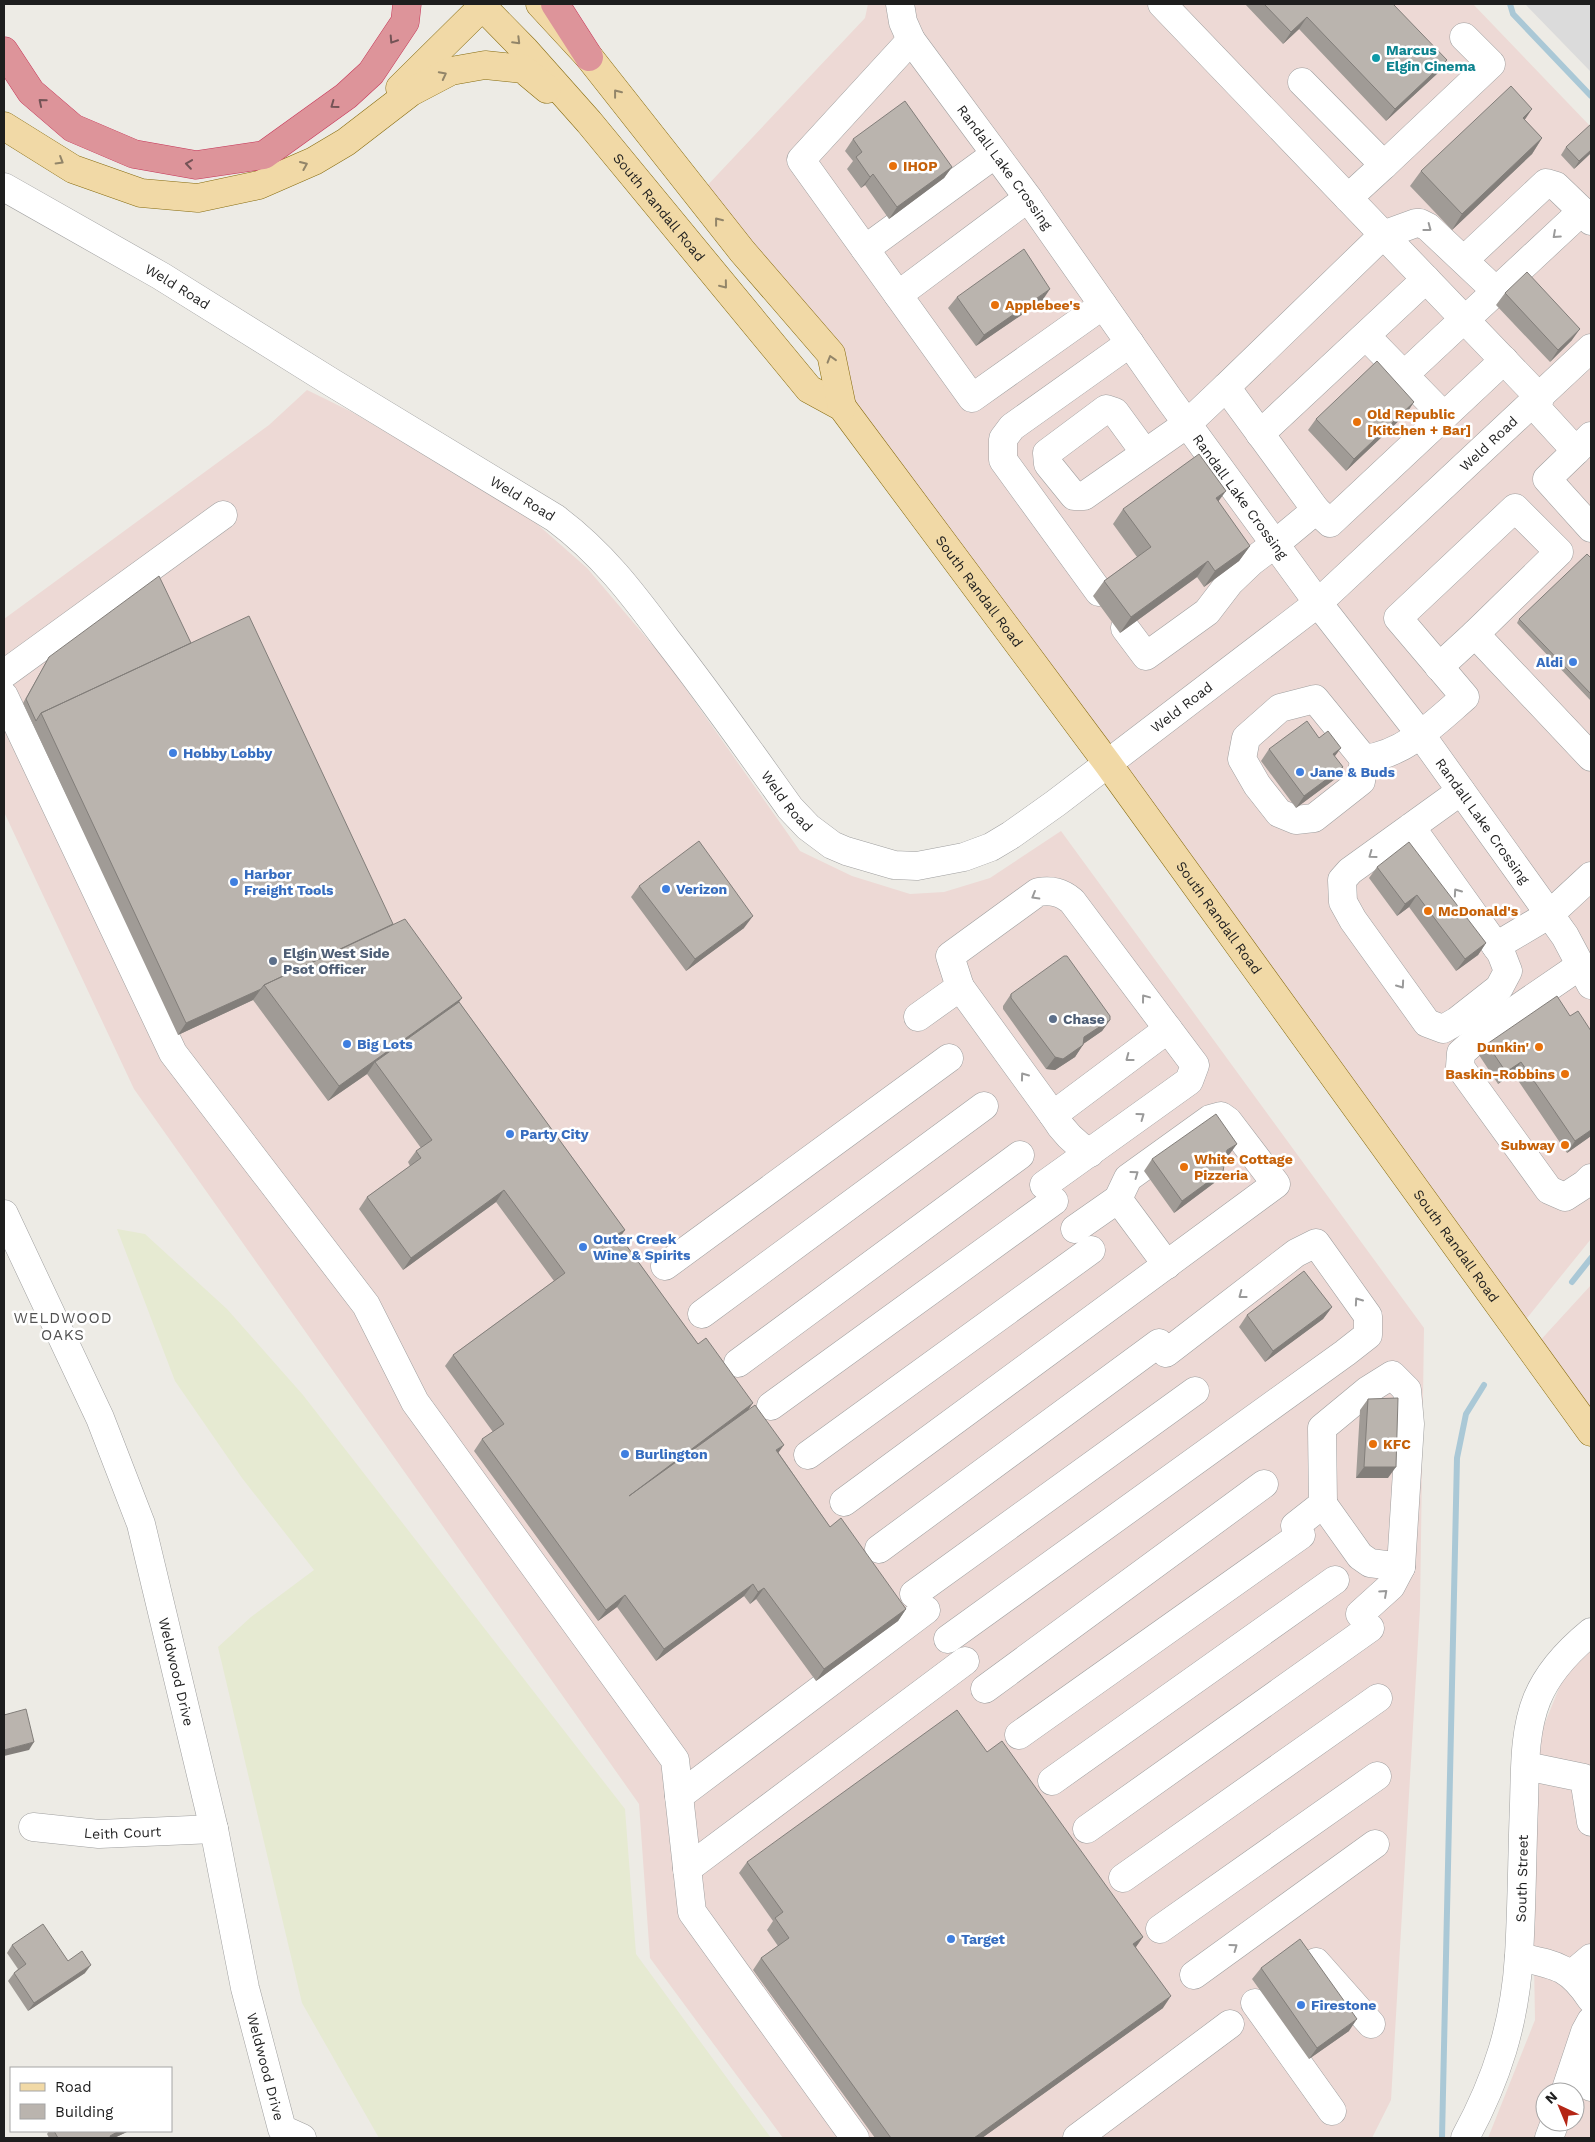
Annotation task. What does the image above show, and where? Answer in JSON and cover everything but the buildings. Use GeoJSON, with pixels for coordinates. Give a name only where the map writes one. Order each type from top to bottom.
{"type":"FeatureCollection","features":[{"type":"Feature","properties":{"kind":"highway"},"geometry":{"type":"LineString","coordinates":[[4,51],[31,92],[73,128],[134,154],[196,165],[264,155],[346,96],[371,73],[404,22],[407,4]]}},
{"type":"Feature","properties":{"kind":"highway"},"geometry":{"type":"LineString","coordinates":[[555,4],[589,58]]}},
{"type":"Feature","properties":{"kind":"main road","name":"South Randall Road"},"geometry":{"type":"LineString","coordinates":[[540,4],[589,58],[742,251],[832,354],[842,406]]}},
{"type":"Feature","properties":{"kind":"main road","name":"South Randall Road"},"geometry":{"type":"LineString","coordinates":[[482,5],[590,122],[809,388],[842,406],[1108,764],[1591,1432]]}},
{"type":"Feature","properties":{"kind":"main road"},"geometry":{"type":"LineString","coordinates":[[346,142],[482,5]]}},
{"type":"Feature","properties":{"kind":"main road"},"geometry":{"type":"LineString","coordinates":[[4,126],[73,169],[141,193],[198,198],[259,185],[314,161],[346,142],[411,92],[451,71],[485,65],[523,69],[590,122]]}},
{"type":"Feature","properties":{"kind":"street","name":"Randall Lake Crossing"},"geometry":{"type":"LineString","coordinates":[[900,4],[903,22],[911,40],[994,155],[1028,198],[1187,424],[1318,603],[1421,735],[1550,914],[1588,977]]}},
{"type":"Feature","properties":{"kind":"street"},"geometry":{"type":"LineString","coordinates":[[1162,4],[1504,360],[1536,401],[1584,444],[1547,479],[1591,528]]}},
{"type":"Feature","properties":{"kind":"street"},"geometry":{"type":"LineString","coordinates":[[1348,198],[1491,64],[1464,37]]}},
{"type":"Feature","properties":{"kind":"street"},"geometry":{"type":"LineString","coordinates":[[911,40],[801,160],[972,398],[1103,305]]}},
{"type":"Feature","properties":{"kind":"street"},"geometry":{"type":"LineString","coordinates":[[1302,82],[1384,165]]}},
{"type":"Feature","properties":{"kind":"street"},"geometry":{"type":"LineString","coordinates":[[865,249],[994,155]]}},
{"type":"Feature","properties":{"kind":"street"},"geometry":{"type":"LineString","coordinates":[[1404,375],[1496,291],[1587,216],[1556,186],[1546,183],[1464,260]]}},
{"type":"Feature","properties":{"kind":"street","name":"Weld Road"},"geometry":{"type":"LineString","coordinates":[[4,187],[161,276],[335,385],[547,512],[578,535],[597,552],[626,586],[694,674],[790,808],[808,827],[832,844],[846,851],[894,865],[917,866],[964,857],[991,847],[1011,835],[1108,764],[1318,603],[1591,348]]}},
{"type":"Feature","properties":{"kind":"street"},"geometry":{"type":"LineString","coordinates":[[898,295],[1028,198]]}},
{"type":"Feature","properties":{"kind":"street"},"geometry":{"type":"LineString","coordinates":[[1145,453],[1187,424],[1384,235],[1420,223],[1428,227],[1496,291]]}},
{"type":"Feature","properties":{"kind":"street"},"geometry":{"type":"LineString","coordinates":[[1260,434],[1426,279]]}},
{"type":"Feature","properties":{"kind":"street"},"geometry":{"type":"LineString","coordinates":[[1366,336],[1444,416]]}},
{"type":"Feature","properties":{"kind":"street"},"geometry":{"type":"LineString","coordinates":[[1099,592],[1003,460],[1003,439],[1012,427],[1130,343]]}},
{"type":"Feature","properties":{"kind":"street"},"geometry":{"type":"LineString","coordinates":[[1226,388],[1316,510],[1330,523],[1504,360]]}},
{"type":"Feature","properties":{"kind":"street"},"geometry":{"type":"LineString","coordinates":[[1364,759],[1382,757],[1421,735],[1465,697],[1439,667],[1398,618],[1515,508],[1558,552],[1439,667]]}},
{"type":"Feature","properties":{"kind":"street"},"geometry":{"type":"LineString","coordinates":[[1125,628],[1146,656],[1207,612],[1230,582],[1251,562],[1316,510]]}},
{"type":"Feature","properties":{"kind":"street"},"geometry":{"type":"LineString","coordinates":[[4,674],[223,516]]}},
{"type":"Feature","properties":{"kind":"street"},"geometry":{"type":"LineString","coordinates":[[1475,634],[1591,757]]}},
{"type":"Feature","properties":{"kind":"street"},"geometry":{"type":"LineString","coordinates":[[4,696],[173,1053],[366,1305],[415,1402],[675,1760],[692,1912],[854,2138]]}},
{"type":"Feature","properties":{"kind":"street"},"geometry":{"type":"LineString","coordinates":[[1315,699],[1364,759],[1361,781],[1314,818],[1296,820],[1279,813],[1257,785],[1242,759],[1246,738],[1280,708],[1315,699]]}},
{"type":"Feature","properties":{"kind":"street"},"geometry":{"type":"LineString","coordinates":[[1411,827],[1496,946],[1505,961],[1508,971],[1499,988],[1457,1021],[1442,1029],[1427,1023],[1353,920],[1344,902],[1342,880],[1350,871],[1411,827],[1461,791]]}},
{"type":"Feature","properties":{"kind":"street"},"geometry":{"type":"LineString","coordinates":[[1496,946],[1550,914],[1591,876]]}},
{"type":"Feature","properties":{"kind":"street"},"geometry":{"type":"LineString","coordinates":[[771,1406],[1049,1193],[1090,1153],[1189,1081],[1195,1065],[1072,901],[1053,891],[1038,892],[950,956],[960,987],[1060,1127],[1075,1144],[1090,1153]]}},
{"type":"Feature","properties":{"kind":"street"},"geometry":{"type":"LineString","coordinates":[[1588,977],[1492,1026],[1461,1053],[1460,1067],[1550,1190],[1565,1198],[1591,1178]]}},
{"type":"Feature","properties":{"kind":"street"},"geometry":{"type":"LineString","coordinates":[[918,1017],[960,987]]}},
{"type":"Feature","properties":{"kind":"street"},"geometry":{"type":"LineString","coordinates":[[1052,1115],[1168,1029]]}},
{"type":"Feature","properties":{"kind":"street"},"geometry":{"type":"LineString","coordinates":[[665,1266],[949,1058]]}},
{"type":"Feature","properties":{"kind":"street"},"geometry":{"type":"LineString","coordinates":[[702,1314],[984,1106]]}},
{"type":"Feature","properties":{"kind":"street"},"geometry":{"type":"LineString","coordinates":[[808,1455],[1083,1240],[1118,1199],[1128,1178],[1210,1119],[1221,1116],[1228,1121],[1276,1184],[844,1502]]}},
{"type":"Feature","properties":{"kind":"street"},"geometry":{"type":"LineString","coordinates":[[738,1363],[1020,1155]]}},
{"type":"Feature","properties":{"kind":"street"},"geometry":{"type":"LineString","coordinates":[[1118,1199],[1167,1265]]}},
{"type":"Feature","properties":{"kind":"street","name":"Weldwood Drive"},"geometry":{"type":"LineString","coordinates":[[4,1214],[100,1418],[141,1524],[214,1830],[245,1988],[289,2135]]}},
{"type":"Feature","properties":{"kind":"street"},"geometry":{"type":"LineString","coordinates":[[879,1549],[1296,1253],[1316,1243],[1368,1316],[1368,1335],[1345,1354],[948,1639]]}},
{"type":"Feature","properties":{"kind":"street"},"geometry":{"type":"LineString","coordinates":[[1087,1829],[1365,1621],[1391,1586],[1401,1567],[1410,1424],[1407,1390],[1392,1375],[1368,1390],[1322,1428],[1322,1504],[1360,1556],[1370,1563],[1401,1567]]}},
{"type":"Feature","properties":{"kind":"street"},"geometry":{"type":"LineString","coordinates":[[679,1796],[920,1602],[1195,1391]]}},
{"type":"Feature","properties":{"kind":"street"},"geometry":{"type":"LineString","coordinates":[[985,1689],[1264,1484]]}},
{"type":"Feature","properties":{"kind":"street"},"geometry":{"type":"LineString","coordinates":[[1019,1735],[1298,1530],[1322,1504]]}},
{"type":"Feature","properties":{"kind":"street"},"geometry":{"type":"LineString","coordinates":[[1052,1781],[1334,1580]]}},
{"type":"Feature","properties":{"kind":"street","name":"South Street"},"geometry":{"type":"LineString","coordinates":[[1465,2138],[1495,2076],[1509,2031],[1519,1956],[1526,1766],[1530,1724],[1538,1698],[1548,1678],[1562,1660],[1591,1632]]}},
{"type":"Feature","properties":{"kind":"street"},"geometry":{"type":"LineString","coordinates":[[687,1870],[965,1662]]}},
{"type":"Feature","properties":{"kind":"street"},"geometry":{"type":"LineString","coordinates":[[1123,1878],[1378,1698]]}},
{"type":"Feature","properties":{"kind":"street"},"geometry":{"type":"LineString","coordinates":[[1526,1766],[1588,1773],[1591,1822]]}},
{"type":"Feature","properties":{"kind":"street"},"geometry":{"type":"LineString","coordinates":[[1160,1929],[1376,1776]]}},
{"type":"Feature","properties":{"kind":"street","name":"Leith Court"},"geometry":{"type":"LineString","coordinates":[[33,1828],[99,1834],[214,1830]]}},
{"type":"Feature","properties":{"kind":"street"},"geometry":{"type":"LineString","coordinates":[[1194,1975],[1375,1844]]}},
{"type":"Feature","properties":{"kind":"street"},"geometry":{"type":"LineString","coordinates":[[1519,1956],[1550,1964],[1582,1966],[1591,1999]]}},
{"type":"Feature","properties":{"kind":"street"},"geometry":{"type":"LineString","coordinates":[[1316,1962],[1370,2024]]}},
{"type":"Feature","properties":{"kind":"street"},"geometry":{"type":"LineString","coordinates":[[1255,2003],[1332,2110]]}},
{"type":"Feature","properties":{"kind":"street"},"geometry":{"type":"LineString","coordinates":[[1568,2082],[1591,2021]]}},
{"type":"Feature","properties":{"kind":"street"},"geometry":{"type":"LineString","coordinates":[[1077,2138],[1230,2024]]}},
{"type":"Feature","properties":{"kind":"street"},"geometry":{"type":"LineString","coordinates":[[1574,2064],[1591,2087]]}},
{"type":"Feature","properties":{"kind":"shaded area"},"geometry":{"type":"Polygon","coordinates":[[[868,4],[1473,4],[1591,127],[1591,1239],[1523,1323],[847,404],[836,348],[703,190],[865,18],[868,4]]]}},
{"type":"Feature","properties":{"kind":"shaded area"},"geometry":{"type":"Polygon","coordinates":[[[1525,4],[1591,4],[1591,72],[1525,4]]]}},
{"type":"Feature","properties":{"kind":"shaded area"},"geometry":{"type":"Polygon","coordinates":[[[307,390],[352,412],[528,516],[587,568],[667,662],[800,851],[852,876],[910,894],[944,892],[990,878],[1061,831],[1424,1328],[1420,1608],[1391,2100],[1372,2138],[783,2138],[650,1958],[639,1804],[134,1089],[4,812],[4,619],[269,425],[307,390]]]}},
{"type":"Feature","properties":{"kind":"shaded area"},"geometry":{"type":"Polygon","coordinates":[[[1591,1285],[1591,1419],[1537,1344],[1591,1285]]]}},
{"type":"Feature","properties":{"kind":"shaded area"},"geometry":{"type":"Polygon","coordinates":[[[1591,1649],[1591,2138],[1488,2138],[1535,2020],[1533,1906],[1538,1740],[1566,1671],[1591,1649]]]}},
{"type":"Feature","properties":{"kind":"green space"},"geometry":{"type":"Polygon","coordinates":[[[117,1229],[145,1234],[227,1309],[303,1395],[625,1809],[636,1954],[771,2138],[379,2138],[302,2003],[218,1647],[251,1617],[314,1570],[242,1478],[175,1381],[117,1229]]]}},
{"type":"Feature","properties":{"kind":"waterway"},"geometry":{"type":"LineString","coordinates":[[1510,4],[1513,14],[1591,96]]}},
{"type":"Feature","properties":{"kind":"waterway"},"geometry":{"type":"LineString","coordinates":[[1572,1282],[1591,1258]]}},
{"type":"Feature","properties":{"kind":"waterway"},"geometry":{"type":"LineString","coordinates":[[1442,2138],[1457,1458],[1466,1414],[1484,1385]]}},
{"type":"Feature","properties":{"kind":"place","name":"Marcus Elgin Cinema"},"geometry":{"type":"Point","coordinates":[1376,58]}},
{"type":"Feature","properties":{"kind":"place","name":"IHOP"},"geometry":{"type":"Point","coordinates":[893,166]}},
{"type":"Feature","properties":{"kind":"place","name":"Applebee's"},"geometry":{"type":"Point","coordinates":[995,305]}},
{"type":"Feature","properties":{"kind":"place","name":"Old Republic [Kitchen + Bar]"},"geometry":{"type":"Point","coordinates":[1357,422]}},
{"type":"Feature","properties":{"kind":"place","name":"Aldi"},"geometry":{"type":"Point","coordinates":[1573,662]}},
{"type":"Feature","properties":{"kind":"place","name":"Hobby Lobby"},"geometry":{"type":"Point","coordinates":[173,753]}},
{"type":"Feature","properties":{"kind":"place","name":"Jane & Buds"},"geometry":{"type":"Point","coordinates":[1300,772]}},
{"type":"Feature","properties":{"kind":"place","name":"Harbor Freight Tools"},"geometry":{"type":"Point","coordinates":[234,882]}},
{"type":"Feature","properties":{"kind":"place","name":"Verizon"},"geometry":{"type":"Point","coordinates":[666,889]}},
{"type":"Feature","properties":{"kind":"place","name":"McDonald's"},"geometry":{"type":"Point","coordinates":[1428,911]}},
{"type":"Feature","properties":{"kind":"place","name":"Elgin West Side Psot Officer"},"geometry":{"type":"Point","coordinates":[273,961]}},
{"type":"Feature","properties":{"kind":"place","name":"Chase"},"geometry":{"type":"Point","coordinates":[1053,1019]}},
{"type":"Feature","properties":{"kind":"place","name":"Big Lots"},"geometry":{"type":"Point","coordinates":[347,1044]}},
{"type":"Feature","properties":{"kind":"place","name":"Dunkin'"},"geometry":{"type":"Point","coordinates":[1539,1047]}},
{"type":"Feature","properties":{"kind":"place","name":"Baskin-Robbins"},"geometry":{"type":"Point","coordinates":[1565,1074]}},
{"type":"Feature","properties":{"kind":"place","name":"Party City"},"geometry":{"type":"Point","coordinates":[510,1134]}},
{"type":"Feature","properties":{"kind":"place","name":"Subway"},"geometry":{"type":"Point","coordinates":[1565,1145]}},
{"type":"Feature","properties":{"kind":"place","name":"White Cottage Pizzeria"},"geometry":{"type":"Point","coordinates":[1184,1167]}},
{"type":"Feature","properties":{"kind":"place","name":"Outer Creek Wine & Spirits"},"geometry":{"type":"Point","coordinates":[583,1247]}},
{"type":"Feature","properties":{"kind":"place","name":"KFC"},"geometry":{"type":"Point","coordinates":[1373,1444]}},
{"type":"Feature","properties":{"kind":"place","name":"Burlington"},"geometry":{"type":"Point","coordinates":[625,1454]}},
{"type":"Feature","properties":{"kind":"place","name":"Target"},"geometry":{"type":"Point","coordinates":[951,1939]}},
{"type":"Feature","properties":{"kind":"place","name":"Firestone"},"geometry":{"type":"Point","coordinates":[1301,2005]}},
{"type":"Feature","properties":{"kind":"district","name":"WELDWOOD OAKS"},"geometry":{"type":"Point","coordinates":[63,1326]}}]}
